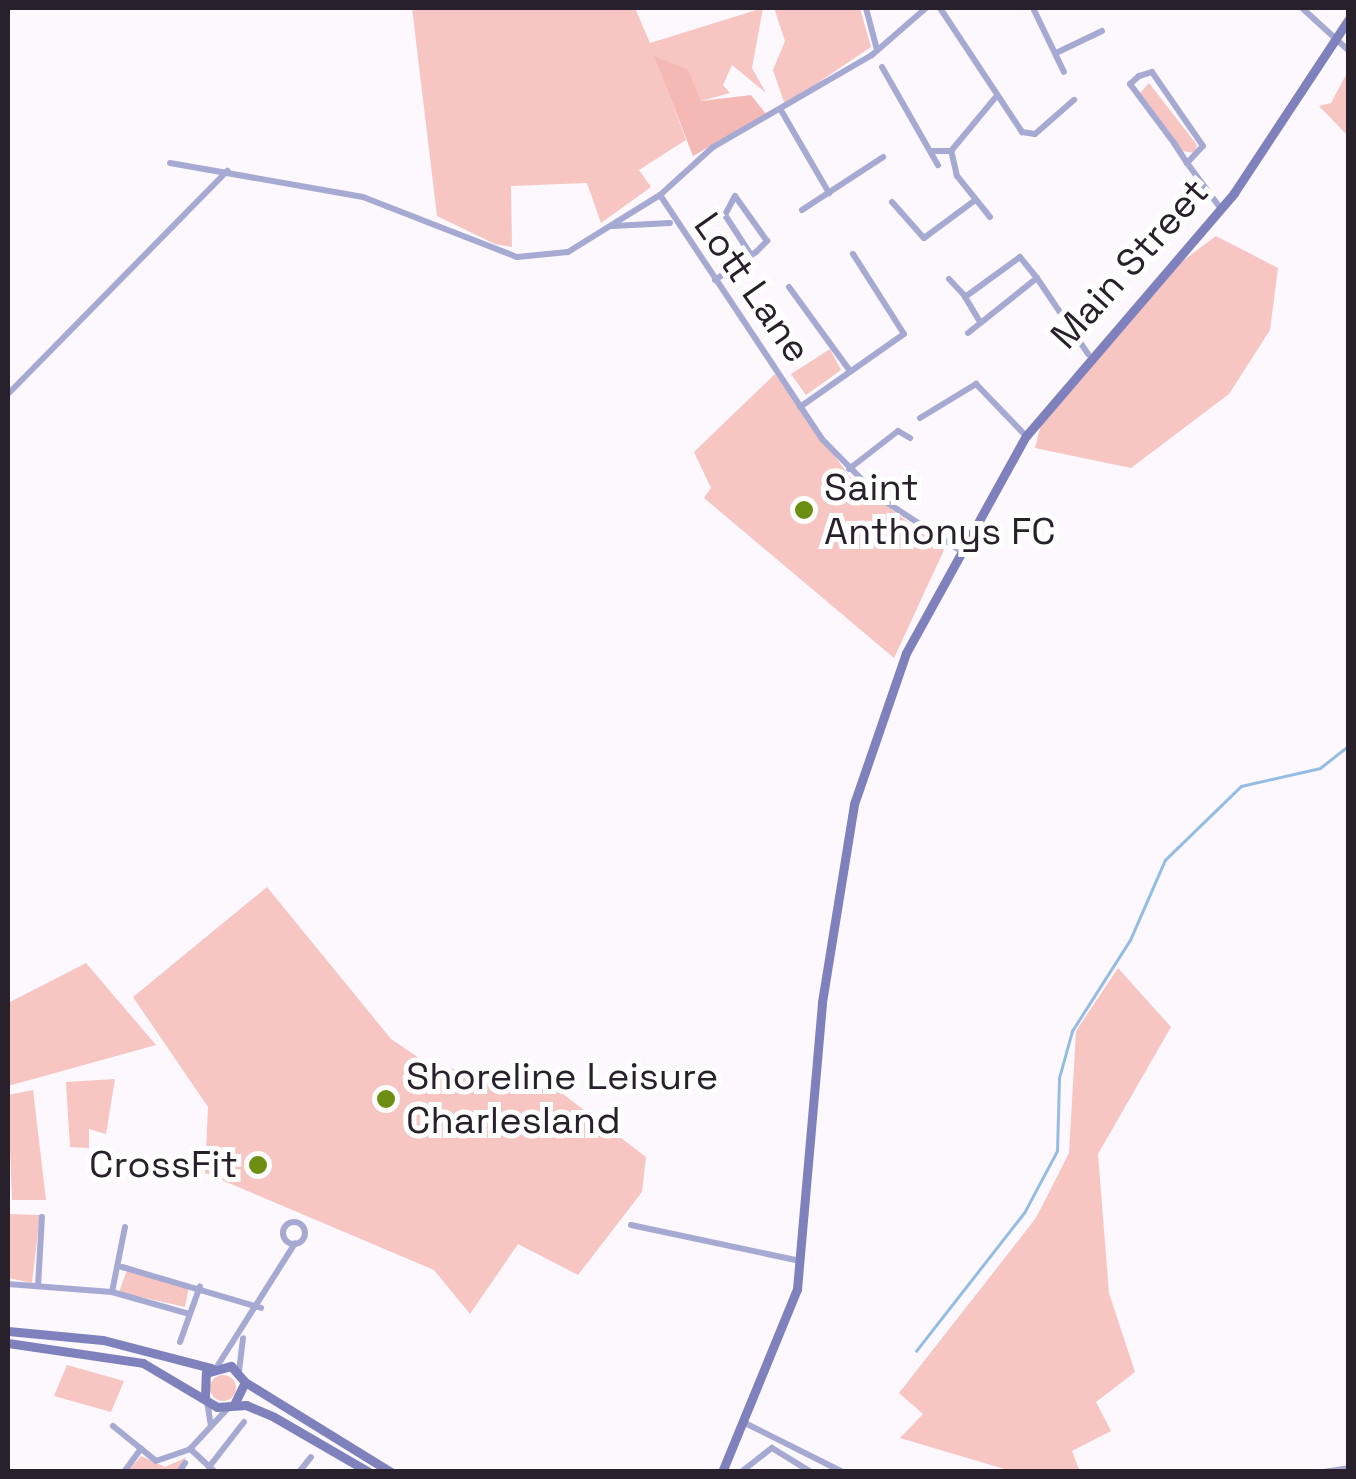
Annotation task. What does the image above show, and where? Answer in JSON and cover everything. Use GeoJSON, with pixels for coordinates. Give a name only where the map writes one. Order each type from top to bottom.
{"type":"FeatureCollection","features":[{"type":"Feature","properties":{"kind":"main road","name":"Main Street"},"geometry":{"type":"LineString","coordinates":[[722,1472],[790,1315],[800,1262],[822,1002],[862,768],[958,549],[1026,436],[1088,354],[1221,210],[1348,20]]}},
{"type":"Feature","properties":{"kind":"main road"},"geometry":{"type":"LineString","coordinates":[[8,1331],[104,1340],[239,1371],[245,1382],[391,1472]]}},
{"type":"Feature","properties":{"kind":"main road"},"geometry":{"type":"LineString","coordinates":[[8,1344],[112,1354],[206,1399],[232,1406],[368,1472]]}},
{"type":"Feature","properties":{"kind":"main road"},"geometry":{"type":"LineString","coordinates":[[206,1399],[215,1366]]}},
{"type":"Feature","properties":{"kind":"main road"},"geometry":{"type":"LineString","coordinates":[[232,1406],[245,1382]]}},
{"type":"Feature","properties":{"kind":"street"},"geometry":{"type":"LineString","coordinates":[[866,8],[877,50]]}},
{"type":"Feature","properties":{"kind":"street","name":"Lott Lane"},"geometry":{"type":"LineString","coordinates":[[926,8],[877,50],[782,112],[713,147],[660,196],[671,223],[849,470],[958,549]]}},
{"type":"Feature","properties":{"kind":"street"},"geometry":{"type":"LineString","coordinates":[[940,8],[994,98],[1030,136],[1074,100]]}},
{"type":"Feature","properties":{"kind":"street"},"geometry":{"type":"LineString","coordinates":[[1033,8],[1064,72]]}},
{"type":"Feature","properties":{"kind":"street"},"geometry":{"type":"LineString","coordinates":[[1302,8],[1348,50]]}},
{"type":"Feature","properties":{"kind":"street"},"geometry":{"type":"LineString","coordinates":[[1056,53],[1102,30]]}},
{"type":"Feature","properties":{"kind":"street"},"geometry":{"type":"LineString","coordinates":[[882,67],[938,165]]}},
{"type":"Feature","properties":{"kind":"street"},"geometry":{"type":"LineString","coordinates":[[1187,162],[1203,146],[1152,72],[1139,76],[1130,84],[1221,210]]}},
{"type":"Feature","properties":{"kind":"street"},"geometry":{"type":"LineString","coordinates":[[951,151],[994,98]]}},
{"type":"Feature","properties":{"kind":"street"},"geometry":{"type":"LineString","coordinates":[[782,112],[829,193]]}},
{"type":"Feature","properties":{"kind":"street"},"geometry":{"type":"LineString","coordinates":[[931,151],[951,151]]}},
{"type":"Feature","properties":{"kind":"street"},"geometry":{"type":"LineString","coordinates":[[951,151],[974,201],[990,217]]}},
{"type":"Feature","properties":{"kind":"street"},"geometry":{"type":"LineString","coordinates":[[802,210],[883,157]]}},
{"type":"Feature","properties":{"kind":"street"},"geometry":{"type":"LineString","coordinates":[[170,163],[228,170],[420,214],[505,256],[558,255],[660,196]]}},
{"type":"Feature","properties":{"kind":"street"},"geometry":{"type":"LineString","coordinates":[[8,394],[228,170]]}},
{"type":"Feature","properties":{"kind":"street"},"geometry":{"type":"LineString","coordinates":[[715,280],[750,255],[766,236],[735,196],[724,215],[750,255]]}},
{"type":"Feature","properties":{"kind":"street"},"geometry":{"type":"LineString","coordinates":[[892,202],[924,238],[974,201]]}},
{"type":"Feature","properties":{"kind":"street"},"geometry":{"type":"LineString","coordinates":[[610,226],[671,223]]}},
{"type":"Feature","properties":{"kind":"street"},"geometry":{"type":"LineString","coordinates":[[800,407],[906,326],[853,254]]}},
{"type":"Feature","properties":{"kind":"street"},"geometry":{"type":"LineString","coordinates":[[965,296],[1016,258],[1037,278],[1088,354]]}},
{"type":"Feature","properties":{"kind":"street"},"geometry":{"type":"LineString","coordinates":[[949,278],[979,320]]}},
{"type":"Feature","properties":{"kind":"street"},"geometry":{"type":"LineString","coordinates":[[968,333],[979,320],[1037,278]]}},
{"type":"Feature","properties":{"kind":"street"},"geometry":{"type":"LineString","coordinates":[[789,287],[850,371]]}},
{"type":"Feature","properties":{"kind":"street"},"geometry":{"type":"LineString","coordinates":[[920,418],[976,384],[1026,436]]}},
{"type":"Feature","properties":{"kind":"street"},"geometry":{"type":"LineString","coordinates":[[849,470],[898,431],[910,438]]}},
{"type":"Feature","properties":{"kind":"street"},"geometry":{"type":"LineString","coordinates":[[38,1286],[42,1217]]}},
{"type":"Feature","properties":{"kind":"street"},"geometry":{"type":"LineString","coordinates":[[215,1366],[243,1336],[262,1308],[284,1257],[305,1235],[299,1223],[286,1225],[284,1257]]}},
{"type":"Feature","properties":{"kind":"street"},"geometry":{"type":"LineString","coordinates":[[631,1226],[800,1262]]}},
{"type":"Feature","properties":{"kind":"street"},"geometry":{"type":"LineString","coordinates":[[112,1292],[122,1267],[125,1227]]}},
{"type":"Feature","properties":{"kind":"street"},"geometry":{"type":"LineString","coordinates":[[285,1238],[295,1243]]}},
{"type":"Feature","properties":{"kind":"street"},"geometry":{"type":"LineString","coordinates":[[122,1267],[200,1286],[262,1308]]}},
{"type":"Feature","properties":{"kind":"street"},"geometry":{"type":"LineString","coordinates":[[8,1284],[112,1292],[190,1314]]}},
{"type":"Feature","properties":{"kind":"street"},"geometry":{"type":"LineString","coordinates":[[180,1342],[200,1286]]}},
{"type":"Feature","properties":{"kind":"street"},"geometry":{"type":"LineString","coordinates":[[239,1371],[243,1336]]}},
{"type":"Feature","properties":{"kind":"street"},"geometry":{"type":"LineString","coordinates":[[206,1399],[210,1425]]}},
{"type":"Feature","properties":{"kind":"street"},"geometry":{"type":"LineString","coordinates":[[113,1426],[160,1461],[190,1449],[232,1406]]}},
{"type":"Feature","properties":{"kind":"street"},"geometry":{"type":"LineString","coordinates":[[190,1449],[212,1469],[244,1422]]}},
{"type":"Feature","properties":{"kind":"street"},"geometry":{"type":"LineString","coordinates":[[745,1423],[843,1472]]}},
{"type":"Feature","properties":{"kind":"street"},"geometry":{"type":"LineString","coordinates":[[741,1472],[772,1448],[796,1454],[811,1472]]}},
{"type":"Feature","properties":{"kind":"street"},"geometry":{"type":"LineString","coordinates":[[124,1472],[141,1449]]}},
{"type":"Feature","properties":{"kind":"street"},"geometry":{"type":"LineString","coordinates":[[299,1472],[311,1457]]}},
{"type":"Feature","properties":{"kind":"street"},"geometry":{"type":"LineString","coordinates":[[179,1472],[186,1463]]}},
{"type":"Feature","properties":{"kind":"street"},"geometry":{"type":"LineString","coordinates":[[1324,1472],[1348,1468]]}},
{"type":"Feature","properties":{"kind":"shaded area"},"geometry":{"type":"Polygon","coordinates":[[[412,8],[635,8],[650,43],[763,8],[752,68],[766,93],[732,65],[723,85],[730,93],[701,101],[655,57],[686,140],[639,170],[651,187],[601,223],[587,183],[511,186],[512,247],[495,244],[437,216],[412,8]]]}},
{"type":"Feature","properties":{"kind":"shaded area"},"geometry":{"type":"Polygon","coordinates":[[[774,8],[860,8],[871,47],[785,105],[773,70],[785,41],[774,8]]]}},
{"type":"Feature","properties":{"kind":"shaded area"},"geometry":{"type":"Polygon","coordinates":[[[654,56],[688,70],[701,101],[751,95],[766,114],[693,156],[654,56]]]}},
{"type":"Feature","properties":{"kind":"shaded area"},"geometry":{"type":"Polygon","coordinates":[[[1348,71],[1348,136],[1319,106],[1331,103],[1348,71]]]}},
{"type":"Feature","properties":{"kind":"shaded area"},"geometry":{"type":"Polygon","coordinates":[[[1149,83],[1197,145],[1195,153],[1182,151],[1140,93],[1149,83]]]}},
{"type":"Feature","properties":{"kind":"shaded area"},"geometry":{"type":"Polygon","coordinates":[[[1216,236],[1278,268],[1270,330],[1229,394],[1131,468],[1035,448],[1041,424],[1176,266],[1216,236]]]}},
{"type":"Feature","properties":{"kind":"shaded area"},"geometry":{"type":"Polygon","coordinates":[[[830,349],[841,370],[806,395],[791,374],[830,349]]]}},
{"type":"Feature","properties":{"kind":"shaded area","name":"Saint Anthonys FC"},"geometry":{"type":"Polygon","coordinates":[[[775,374],[850,477],[944,550],[894,658],[704,498],[711,488],[694,452],[775,374]]]}},
{"type":"Feature","properties":{"kind":"shaded area","name":"Shoreline Leisure Charlesland"},"geometry":{"type":"Polygon","coordinates":[[[267,887],[391,1039],[419,1058],[497,1083],[559,1091],[646,1157],[642,1192],[578,1275],[518,1244],[470,1314],[434,1270],[205,1173],[208,1107],[133,997],[267,887]]]}},
{"type":"Feature","properties":{"kind":"shaded area"},"geometry":{"type":"Polygon","coordinates":[[[86,963],[156,1045],[8,1086],[8,1003],[86,963]]]}},
{"type":"Feature","properties":{"kind":"shaded area"},"geometry":{"type":"Polygon","coordinates":[[[1118,968],[1171,1027],[1098,1154],[1109,1293],[1135,1372],[1096,1402],[1111,1431],[1072,1451],[1080,1472],[1011,1471],[900,1438],[923,1414],[899,1393],[1036,1218],[1069,1153],[1076,1031],[1118,968]]]}},
{"type":"Feature","properties":{"kind":"shaded area"},"geometry":{"type":"Polygon","coordinates":[[[115,1079],[106,1134],[89,1129],[89,1148],[70,1147],[66,1082],[115,1079]]]}},
{"type":"Feature","properties":{"kind":"shaded area"},"geometry":{"type":"Polygon","coordinates":[[[33,1090],[46,1200],[12,1200],[8,1095],[33,1090]]]}},
{"type":"Feature","properties":{"kind":"shaded area"},"geometry":{"type":"Polygon","coordinates":[[[8,1214],[40,1215],[32,1283],[8,1278],[8,1214]]]}},
{"type":"Feature","properties":{"kind":"shaded area"},"geometry":{"type":"Polygon","coordinates":[[[127,1270],[189,1286],[185,1307],[119,1292],[127,1270]]]}},
{"type":"Feature","properties":{"kind":"shaded area"},"geometry":{"type":"Polygon","coordinates":[[[67,1365],[124,1381],[111,1412],[54,1396],[67,1365]]]}},
{"type":"Feature","properties":{"kind":"shaded area"},"geometry":{"type":"Polygon","coordinates":[[[223,1375],[232,1379],[236,1388],[232,1397],[223,1401],[214,1397],[210,1388],[214,1379],[223,1375]]]}},
{"type":"Feature","properties":{"kind":"shaded area"},"geometry":{"type":"Polygon","coordinates":[[[141,1456],[165,1467],[187,1457],[176,1471],[127,1472],[141,1456]]]}},
{"type":"Feature","properties":{"kind":"waterway"},"geometry":{"type":"LineString","coordinates":[[916,1351],[1024,1213],[1057,1151],[1059,1078],[1072,1031],[1130,940],[1165,860],[1241,786],[1320,768],[1348,746]]}},
{"type":"Feature","properties":{"kind":"place","name":"Saint Anthonys FC"},"geometry":{"type":"Point","coordinates":[804,510]}},
{"type":"Feature","properties":{"kind":"place","name":"Shoreline Leisure Charlesland"},"geometry":{"type":"Point","coordinates":[386,1099]}},
{"type":"Feature","properties":{"kind":"place","name":"CrossFit"},"geometry":{"type":"Point","coordinates":[258,1165]}}]}
